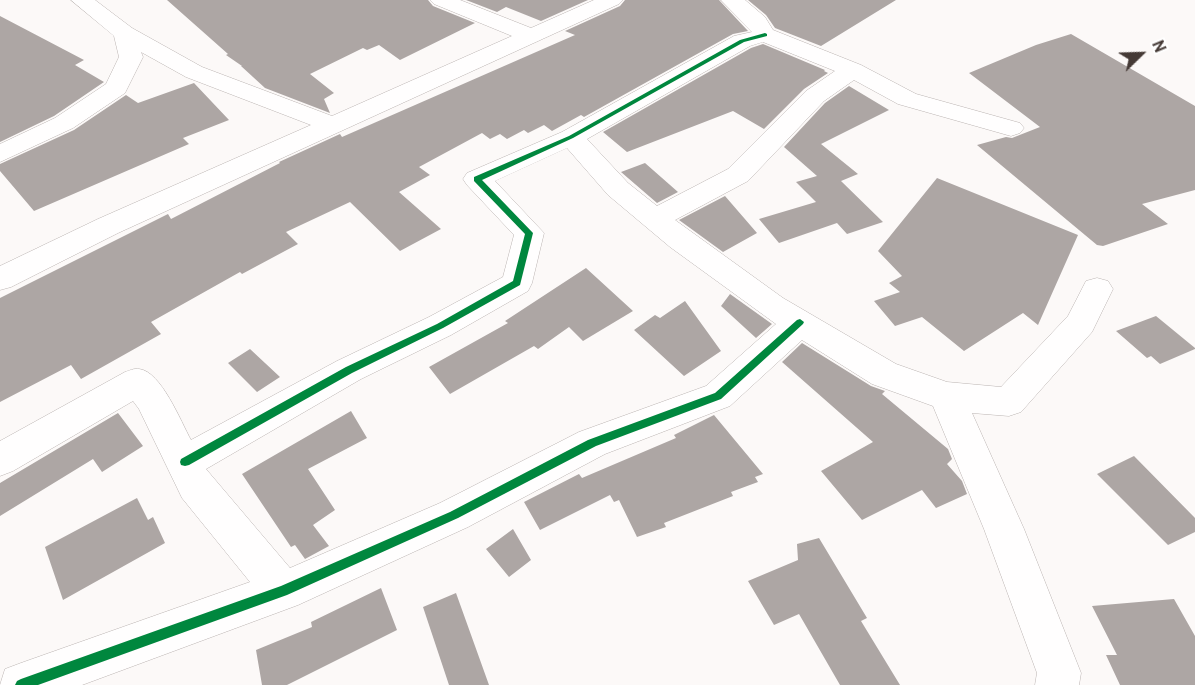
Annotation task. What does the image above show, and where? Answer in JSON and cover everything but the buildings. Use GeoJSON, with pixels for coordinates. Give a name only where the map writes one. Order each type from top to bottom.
{"type":"FeatureCollection","features":[{"type":"Feature","properties":{"kind":"street"},"geometry":{"type":"LineString","coordinates":[[82,0],[124,33],[194,72],[334,125]]}},
{"type":"Feature","properties":{"kind":"street"},"geometry":{"type":"LineString","coordinates":[[441,0],[531,36]]}},
{"type":"Feature","properties":{"kind":"street"},"geometry":{"type":"LineString","coordinates":[[0,279],[108,226],[612,0]]}},
{"type":"Feature","properties":{"kind":"street"},"geometry":{"type":"LineString","coordinates":[[732,0],[757,22],[765,35]]}},
{"type":"Feature","properties":{"kind":"street"},"geometry":{"type":"LineString","coordinates":[[0,154],[64,123],[116,88],[131,57],[124,33]]}},
{"type":"Feature","properties":{"kind":"street"},"geometry":{"type":"LineString","coordinates":[[185,462],[349,370],[440,326],[517,283],[529,233],[477,179],[571,136],[742,41],[765,35],[853,70],[907,99],[1011,128]]}},
{"type":"Feature","properties":{"kind":"street"},"geometry":{"type":"LineString","coordinates":[[655,219],[738,175],[815,96],[853,70]]}},
{"type":"Feature","properties":{"kind":"street"},"geometry":{"type":"LineString","coordinates":[[571,136],[618,189],[772,306],[884,374],[946,396],[1009,402],[1081,323],[1097,289]]}},
{"type":"Feature","properties":{"kind":"street"},"geometry":{"type":"LineString","coordinates":[[21,685],[71,678],[283,591],[454,515],[592,443],[718,396],[800,322]]}},
{"type":"Feature","properties":{"kind":"street"},"geometry":{"type":"LineString","coordinates":[[0,460],[137,382],[152,400],[195,486],[283,591]]}},
{"type":"Feature","properties":{"kind":"street"},"geometry":{"type":"LineString","coordinates":[[946,396],[1004,529],[1059,673],[1057,685]]}},
{"type":"Feature","properties":{"kind":"cycle path"},"geometry":{"type":"LineString","coordinates":[[185,462],[349,370],[440,326],[517,283],[529,233],[477,179],[571,137],[742,41],[765,35]]}},
{"type":"Feature","properties":{"kind":"cycle path"},"geometry":{"type":"LineString","coordinates":[[21,685],[283,591],[454,515],[592,443],[718,396],[800,322]]}}]}
